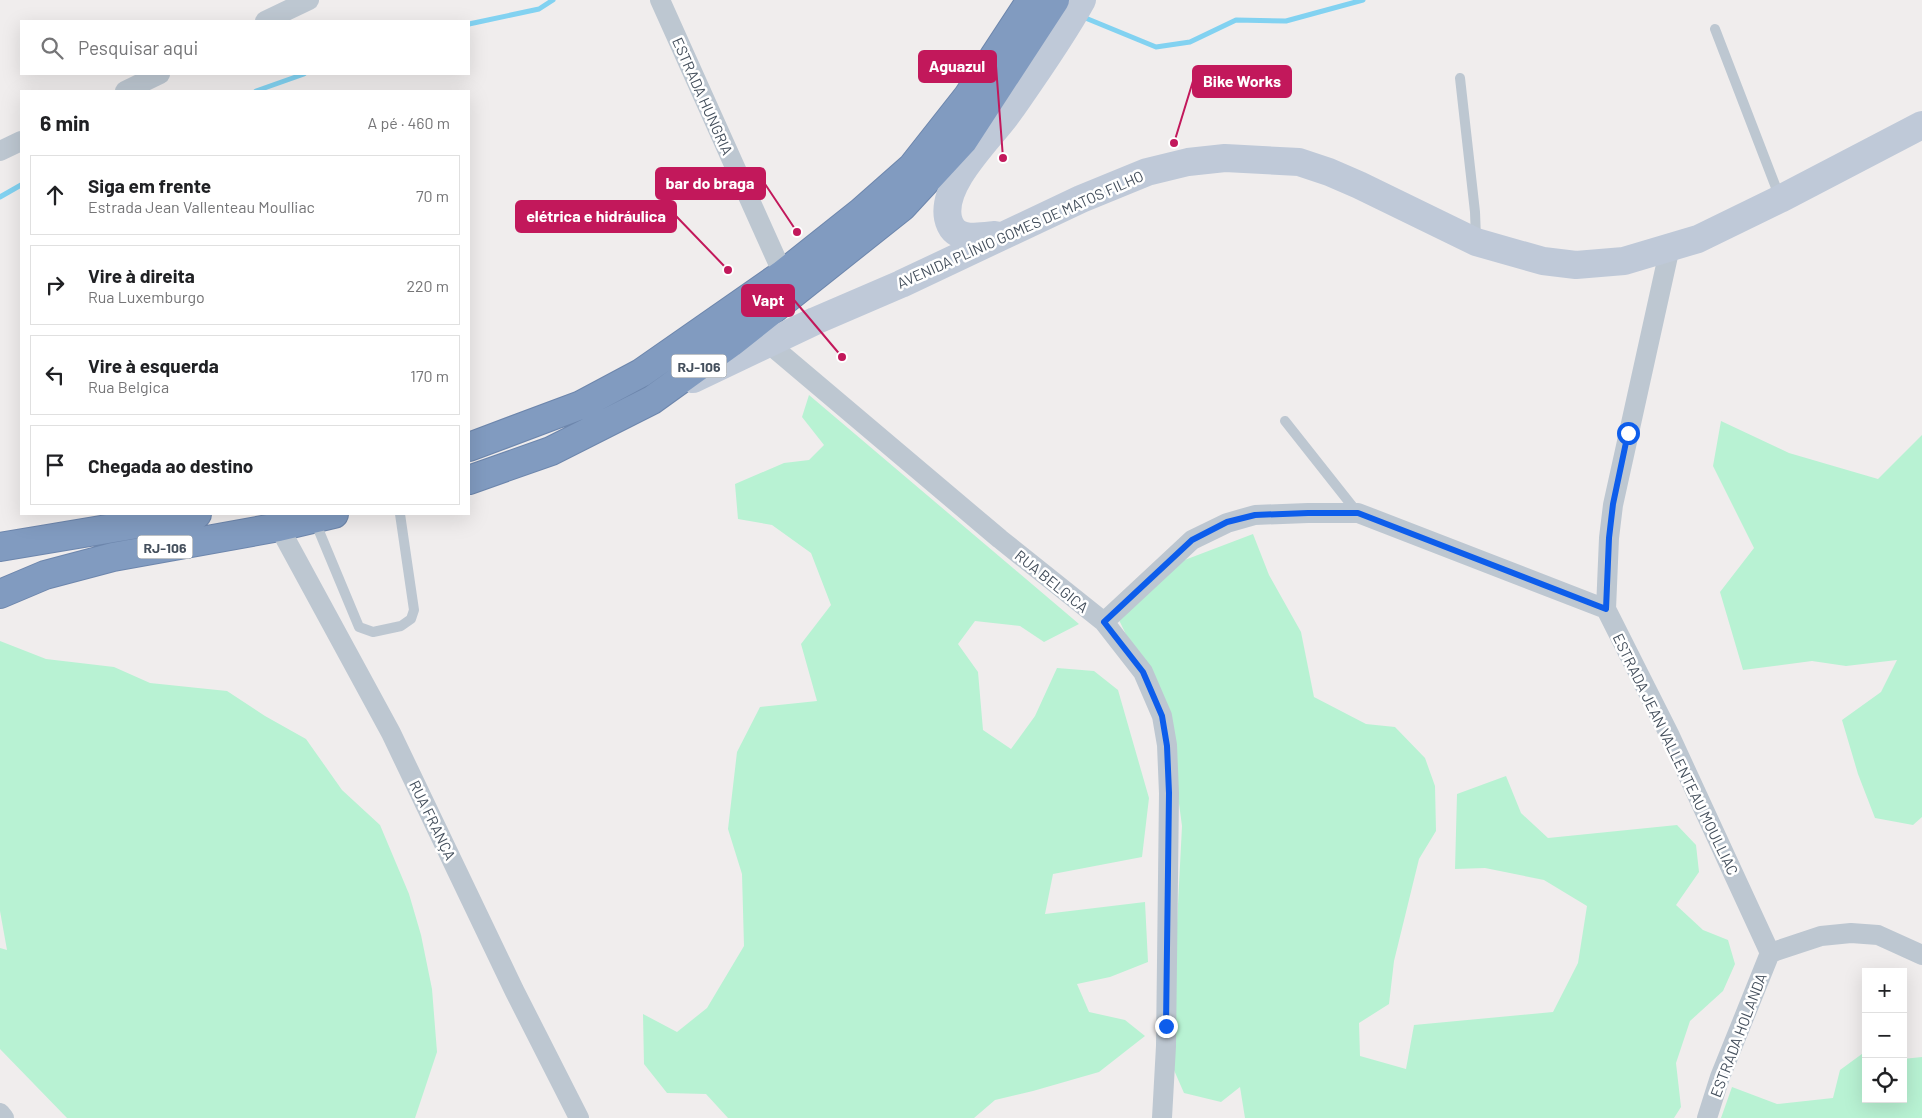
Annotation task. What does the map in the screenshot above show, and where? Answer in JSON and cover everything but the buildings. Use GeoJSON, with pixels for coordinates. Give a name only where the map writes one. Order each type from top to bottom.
{"type":"FeatureCollection","features":[{"type":"Feature","properties":{"kind":"highway","name":"RJ-106"},"geometry":{"type":"LineString","coordinates":[[470,447],[581,405],[641,373],[783,274],[912,167],[968,96],[1050,9]]}},
{"type":"Feature","properties":{"kind":"highway","name":"RJ-106"},"geometry":{"type":"LineString","coordinates":[[470,480],[551,451],[652,400],[731,343],[902,207],[963,141],[1050,9]]}},
{"type":"Feature","properties":{"kind":"highway","name":"RJ-106"},"geometry":{"type":"LineString","coordinates":[[3,547],[191,515]]}},
{"type":"Feature","properties":{"kind":"highway","name":"RJ-106"},"geometry":{"type":"LineString","coordinates":[[8,588],[45,575],[113,557],[279,527],[324,516]]}},
{"type":"Feature","properties":{"kind":"main road"},"geometry":{"type":"LineString","coordinates":[[1009,233],[970,237],[957,234],[949,223],[947,214],[950,196],[962,172],[1008,114],[1050,9],[1082,0]]}},
{"type":"Feature","properties":{"kind":"main road","name":"AVENIDA PLÍNIO GOMES DE MATOS FILHO"},"geometry":{"type":"LineString","coordinates":[[652,400],[768,343],[1081,199],[1147,172],[1188,162],[1225,158],[1299,162],[1329,172],[1476,242],[1543,262],[1576,265],[1624,260],[1698,239],[1780,199],[1922,125]]}},
{"type":"Feature","properties":{"kind":"street"},"geometry":{"type":"LineString","coordinates":[[267,20],[309,0]]}},
{"type":"Feature","properties":{"kind":"street","name":"ESTRADA HUNGRIA"},"geometry":{"type":"LineString","coordinates":[[660,0],[783,274]]}},
{"type":"Feature","properties":{"kind":"street"},"geometry":{"type":"LineString","coordinates":[[127,90],[158,75]]}},
{"type":"Feature","properties":{"kind":"street"},"geometry":{"type":"LineString","coordinates":[[0,151],[20,141]]}},
{"type":"Feature","properties":{"kind":"street","name":"ESTRADA JEAN VALLENTEAU MOULLIAC"},"geometry":{"type":"LineString","coordinates":[[1670,247],[1613,504],[1609,538],[1606,609],[1669,734],[1770,952]]}},
{"type":"Feature","properties":{"kind":"street","name":"RUA BELGICA"},"geometry":{"type":"LineString","coordinates":[[768,343],[1000,539],[1104,622],[1143,672],[1162,716],[1167,746],[1169,793],[1166,1046],[1162,1118]]}},
{"type":"Feature","properties":{"kind":"street"},"geometry":{"type":"LineString","coordinates":[[1104,622],[1192,540],[1227,522],[1255,515],[1358,513],[1606,609]]}},
{"type":"Feature","properties":{"kind":"street","name":"RUA FRANÇA"},"geometry":{"type":"LineString","coordinates":[[279,527],[391,733],[514,990],[579,1118]]}},
{"type":"Feature","properties":{"kind":"street"},"geometry":{"type":"LineString","coordinates":[[1770,952],[1821,936],[1851,933],[1878,935],[1922,955]]}},
{"type":"Feature","properties":{"kind":"street","name":"ESTRADA HOLANDA"},"geometry":{"type":"LineString","coordinates":[[1706,1118],[1720,1077],[1770,952]]}},
{"type":"Feature","properties":{"kind":"street"},"geometry":{"type":"LineString","coordinates":[[0,1113],[4,1118]]}},
{"type":"Feature","properties":{"kind":"lane"},"geometry":{"type":"LineString","coordinates":[[1715,29],[1780,199]]}},
{"type":"Feature","properties":{"kind":"lane"},"geometry":{"type":"LineString","coordinates":[[1460,78],[1475,212],[1476,242]]}},
{"type":"Feature","properties":{"kind":"lane"},"geometry":{"type":"LineString","coordinates":[[1285,421],[1358,513]]}},
{"type":"Feature","properties":{"kind":"lane"},"geometry":{"type":"LineString","coordinates":[[324,516],[359,627],[365,631],[373,632],[401,626],[411,619],[414,610],[400,515]]}},
{"type":"Feature","properties":{"kind":"green space"},"geometry":{"type":"Polygon","coordinates":[[[809,395],[1079,624],[1044,642],[1020,626],[975,621],[958,644],[978,672],[983,730],[1011,749],[1035,716],[1057,668],[1094,671],[1118,690],[1149,798],[1142,857],[1053,874],[1045,914],[1145,902],[1148,962],[1110,977],[1077,984],[1089,1012],[1125,1020],[1145,1036],[1099,1072],[995,1100],[974,1118],[728,1118],[706,1094],[667,1093],[644,1064],[643,1014],[677,1032],[707,1008],[744,946],[742,874],[728,829],[737,752],[760,707],[817,701],[801,644],[831,605],[811,553],[772,525],[738,519],[735,484],[784,463],[809,460],[824,445],[802,417],[809,395]]]}},
{"type":"Feature","properties":{"kind":"green space"},"geometry":{"type":"Polygon","coordinates":[[[1721,421],[1789,453],[1878,479],[1922,435],[1922,817],[1913,825],[1875,818],[1858,774],[1842,720],[1881,692],[1897,660],[1846,666],[1812,661],[1743,670],[1720,592],[1754,548],[1713,466],[1721,421]]]}},
{"type":"Feature","properties":{"kind":"green space"},"geometry":{"type":"Polygon","coordinates":[[[1253,534],[1269,575],[1301,632],[1314,697],[1366,724],[1395,727],[1425,758],[1435,786],[1436,831],[1419,859],[1394,961],[1389,1004],[1359,1023],[1360,1056],[1406,1069],[1414,1025],[1553,1012],[1578,963],[1587,906],[1544,880],[1485,868],[1455,869],[1457,794],[1506,776],[1521,813],[1548,838],[1677,825],[1696,845],[1699,872],[1676,905],[1703,930],[1728,940],[1735,964],[1723,991],[1690,1021],[1676,1063],[1681,1107],[1674,1118],[1245,1118],[1240,1087],[1221,1102],[1184,1093],[1170,1061],[1182,826],[1168,721],[1119,620],[1182,561],[1253,534]]]}},
{"type":"Feature","properties":{"kind":"green space"},"geometry":{"type":"Polygon","coordinates":[[[0,641],[46,659],[114,667],[150,683],[227,691],[265,716],[306,739],[342,790],[380,825],[409,894],[421,935],[432,989],[437,1052],[415,1118],[67,1118],[0,1049],[0,948],[7,950],[0,911],[0,641]]]}},
{"type":"Feature","properties":{"kind":"green space"},"geometry":{"type":"Polygon","coordinates":[[[1862,1054],[1862,1103],[1907,1103],[1907,1059],[1922,1057],[1922,1118],[1721,1118],[1732,1087],[1777,1104],[1833,1098],[1840,1070],[1862,1054]]]}},
{"type":"Feature","properties":{"kind":"waterway"},"geometry":{"type":"LineString","coordinates":[[470,24],[539,9],[553,0]]}},
{"type":"Feature","properties":{"kind":"waterway"},"geometry":{"type":"LineString","coordinates":[[1083,17],[1156,47],[1190,42],[1236,20],[1286,21],[1363,0]]}},
{"type":"Feature","properties":{"kind":"waterway"},"geometry":{"type":"LineString","coordinates":[[259,90],[301,75]]}},
{"type":"Feature","properties":{"kind":"waterway"},"geometry":{"type":"LineString","coordinates":[[0,197],[20,186]]}},
{"type":"Feature","properties":{"kind":"place","name":"Bike Works"},"geometry":{"type":"Point","coordinates":[1174,143]}},
{"type":"Feature","properties":{"kind":"place","name":"Aguazul"},"geometry":{"type":"Point","coordinates":[1003,158]}},
{"type":"Feature","properties":{"kind":"place","name":"bar do braga"},"geometry":{"type":"Point","coordinates":[797,232]}},
{"type":"Feature","properties":{"kind":"place","name":"elétrica e hidráulica"},"geometry":{"type":"Point","coordinates":[728,270]}},
{"type":"Feature","properties":{"kind":"place","name":"Vapt"},"geometry":{"type":"Point","coordinates":[842,357]}},
{"type":"Feature","properties":{"kind":"route"},"geometry":{"type":"LineString","coordinates":[[1166,1026],[1169,793],[1167,746],[1162,716],[1143,672],[1104,622],[1192,540],[1227,522],[1255,515],[1308,513],[1358,513],[1606,609],[1609,538],[1613,504],[1628,433]]}}]}
